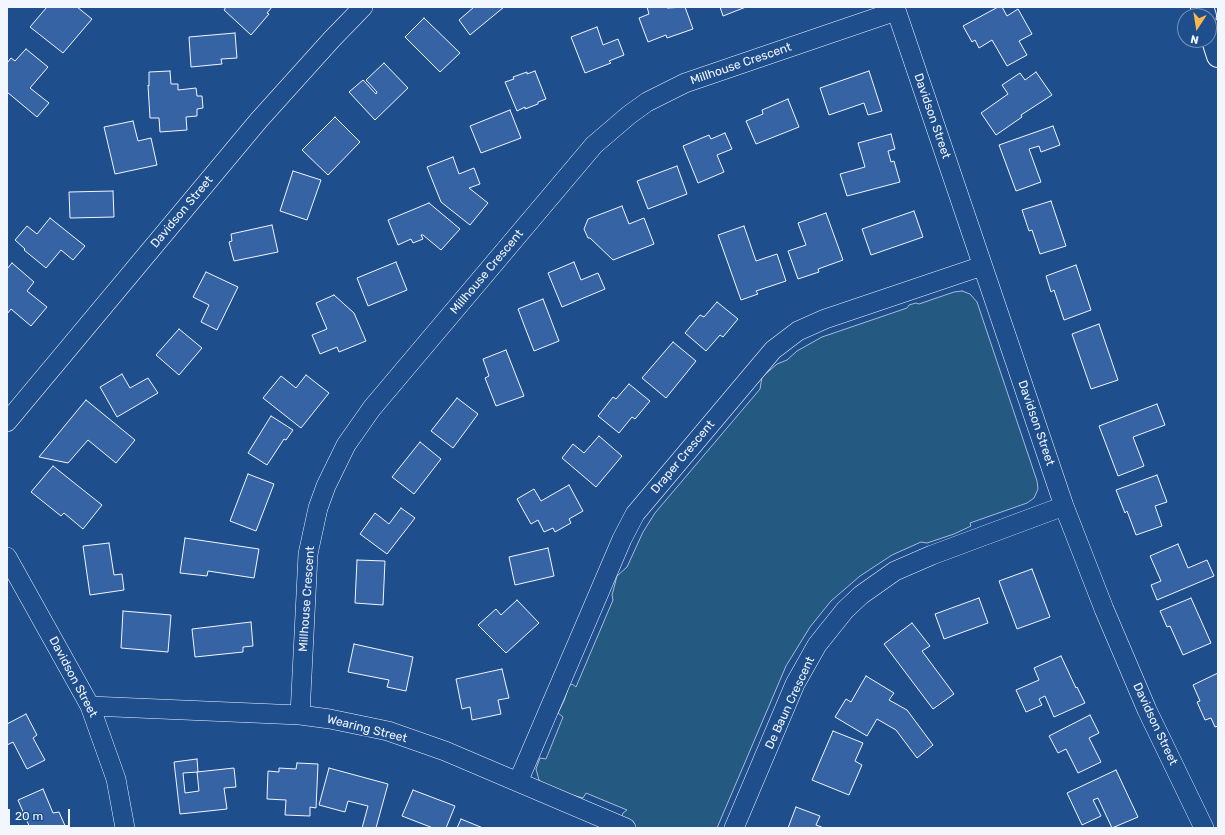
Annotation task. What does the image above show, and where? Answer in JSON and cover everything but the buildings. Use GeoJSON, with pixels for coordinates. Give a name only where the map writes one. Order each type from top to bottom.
{"type":"FeatureCollection","features":[{"type":"Feature","properties":{"kind":"street","name":"Davidson Street"},"geometry":{"type":"LineString","coordinates":[[7,422],[259,120],[332,39],[364,7]]}},
{"type":"Feature","properties":{"kind":"street","name":"Davidson Street"},"geometry":{"type":"LineString","coordinates":[[896,9],[1064,506],[1104,609],[1147,710],[1204,828]]}},
{"type":"Feature","properties":{"kind":"street","name":"Millhouse Crescent"},"geometry":{"type":"LineString","coordinates":[[300,715],[308,554],[318,508],[326,486],[346,445],[372,408],[594,145],[629,115],[647,102],[685,82],[896,9]]}},
{"type":"Feature","properties":{"kind":"street","name":"Draper Crescent"},"geometry":{"type":"LineString","coordinates":[[518,782],[622,539],[635,514],[773,350],[798,331],[825,319],[982,266]]}},
{"type":"Feature","properties":{"kind":"street","name":"De Baun Crescent"},"geometry":{"type":"LineString","coordinates":[[734,828],[795,684],[817,645],[845,610],[895,571],[932,555],[1064,506]]}},
{"type":"Feature","properties":{"kind":"street","name":"Davidson Street"},"geometry":{"type":"LineString","coordinates":[[7,557],[90,706],[116,779],[125,828]]}},
{"type":"Feature","properties":{"kind":"street","name":"Wearing Street"},"geometry":{"type":"LineString","coordinates":[[90,706],[300,715],[330,719],[388,731],[445,751],[626,828]]}},
{"type":"Feature","properties":{"kind":"shaded area"},"geometry":{"type":"Polygon","coordinates":[[[962,291],[970,294],[977,302],[1037,481],[1038,489],[1034,498],[1027,503],[970,523],[971,526],[954,534],[927,543],[921,542],[892,555],[860,576],[831,601],[810,627],[786,666],[717,828],[632,828],[620,821],[623,813],[627,810],[586,793],[583,798],[550,789],[539,780],[536,769],[540,758],[546,759],[563,717],[558,713],[569,686],[572,684],[576,687],[613,600],[612,595],[617,576],[627,567],[643,532],[655,513],[760,389],[762,377],[777,364],[787,360],[797,351],[822,337],[907,308],[909,305],[916,303],[919,304],[954,292],[962,291]]]}}]}
